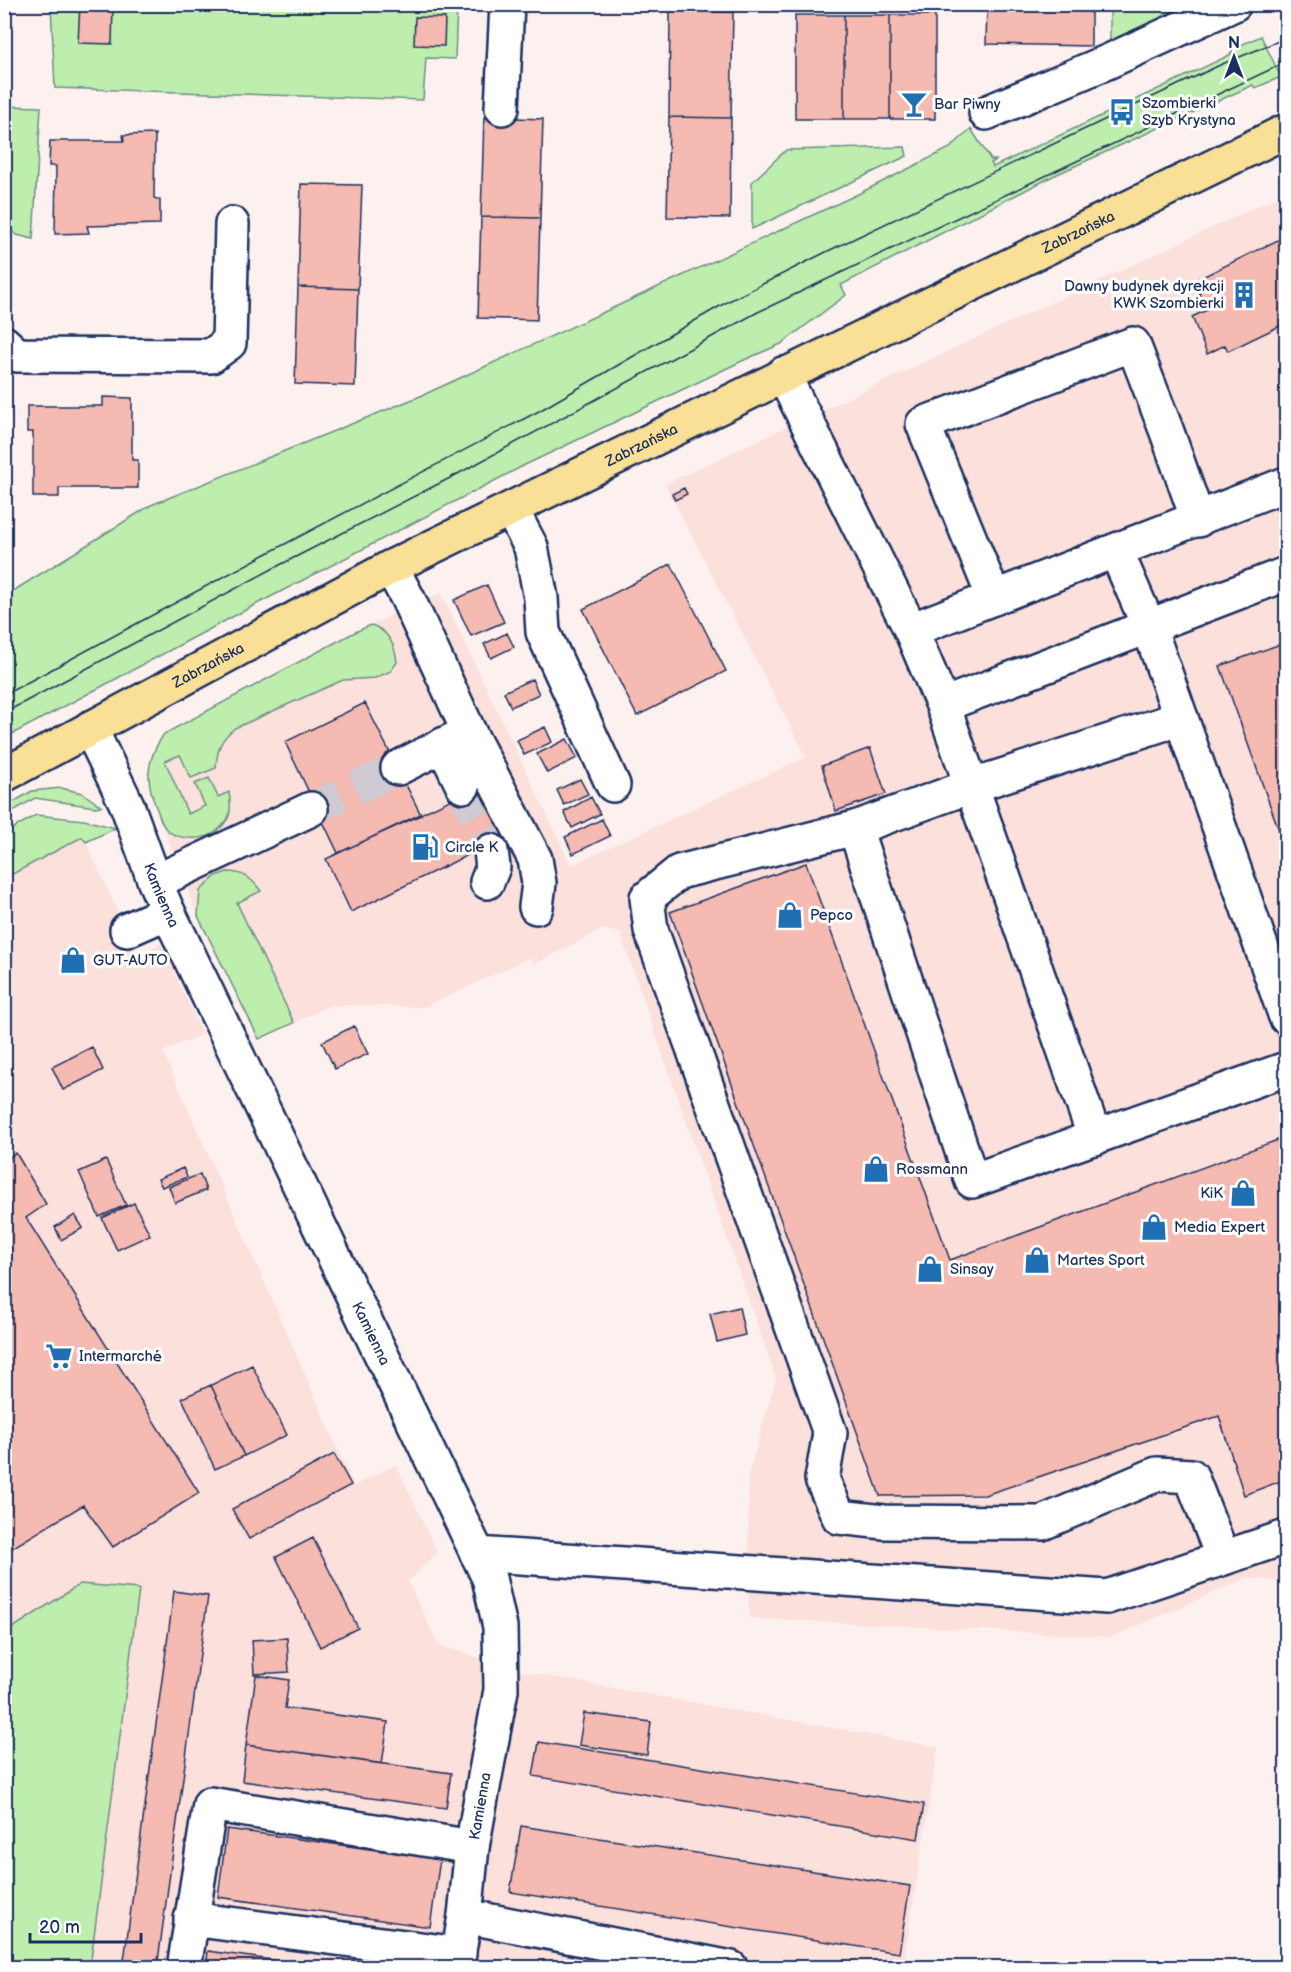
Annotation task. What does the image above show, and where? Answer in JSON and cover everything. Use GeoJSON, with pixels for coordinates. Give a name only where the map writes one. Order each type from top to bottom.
{"type":"FeatureCollection","features":[{"type":"Feature","properties":{"kind":"main road","name":"Zabrzańska"},"geometry":{"type":"LineString","coordinates":[[4,775],[390,567],[1287,131]]}},
{"type":"Feature","properties":{"kind":"street"},"geometry":{"type":"LineString","coordinates":[[502,108],[507,4]]}},
{"type":"Feature","properties":{"kind":"street"},"geometry":{"type":"LineString","coordinates":[[986,113],[1107,62],[1234,4]]}},
{"type":"Feature","properties":{"kind":"street"},"geometry":{"type":"LineString","coordinates":[[4,343],[17,355],[211,356],[229,343],[232,224]]}},
{"type":"Feature","properties":{"kind":"street"},"geometry":{"type":"LineString","coordinates":[[994,598],[923,424],[1133,344],[1198,520]]}},
{"type":"Feature","properties":{"kind":"street"},"geometry":{"type":"LineString","coordinates":[[783,374],[911,630],[943,705],[1095,1138]]}},
{"type":"Feature","properties":{"kind":"street"},"geometry":{"type":"LineString","coordinates":[[911,630],[1287,484]]}},
{"type":"Feature","properties":{"kind":"street"},"geometry":{"type":"LineString","coordinates":[[511,509],[531,547],[541,598],[543,632],[614,785]]}},
{"type":"Feature","properties":{"kind":"street"},"geometry":{"type":"LineString","coordinates":[[1116,551],[1149,627],[1287,1017]]}},
{"type":"Feature","properties":{"kind":"street"},"geometry":{"type":"LineString","coordinates":[[390,567],[408,599],[456,739],[463,786]]}},
{"type":"Feature","properties":{"kind":"street"},"geometry":{"type":"LineString","coordinates":[[943,705],[1287,574]]}},
{"type":"Feature","properties":{"kind":"street"},"geometry":{"type":"LineString","coordinates":[[1181,718],[971,786],[855,828],[679,872],[647,898],[651,930],[831,1433],[822,1479],[839,1517],[884,1522],[1042,1522],[1157,1474],[1191,1476],[1223,1558]]}},
{"type":"Feature","properties":{"kind":"street","name":"Kamienna"},"geometry":{"type":"LineString","coordinates":[[90,728],[127,805],[168,912],[489,1578],[500,1627],[501,1690],[472,1847],[465,1916],[457,1961]]}},
{"type":"Feature","properties":{"kind":"street"},"geometry":{"type":"LineString","coordinates":[[398,768],[456,739]]}},
{"type":"Feature","properties":{"kind":"street"},"geometry":{"type":"LineString","coordinates":[[456,739],[535,859],[539,883],[536,907]]}},
{"type":"Feature","properties":{"kind":"street"},"geometry":{"type":"LineString","coordinates":[[155,882],[310,809]]}},
{"type":"Feature","properties":{"kind":"street"},"geometry":{"type":"LineString","coordinates":[[855,828],[972,1181],[1287,1069]]}},
{"type":"Feature","properties":{"kind":"street"},"geometry":{"type":"LineString","coordinates":[[127,930],[168,912]]}},
{"type":"Feature","properties":{"kind":"street"},"geometry":{"type":"LineString","coordinates":[[477,1554],[1107,1598],[1287,1537]]}},
{"type":"Feature","properties":{"kind":"street"},"geometry":{"type":"LineString","coordinates":[[184,1968],[210,1804],[472,1847]]}},
{"type":"Feature","properties":{"kind":"street"},"geometry":{"type":"LineString","coordinates":[[465,1916],[731,1968]]}},
{"type":"Feature","properties":{"kind":"street"},"geometry":{"type":"LineString","coordinates":[[191,1919],[457,1961]]}},
{"type":"Feature","properties":{"kind":"shaded area"},"geometry":{"type":"Polygon","coordinates":[[[1286,193],[1286,1582],[1247,1578],[1112,1637],[749,1618],[748,1476],[776,1378],[620,933],[603,929],[533,965],[531,957],[425,1007],[331,1005],[259,1039],[198,916],[153,801],[147,772],[154,748],[164,734],[355,632],[441,593],[571,865],[806,757],[665,484],[1286,193]]]}},
{"type":"Feature","properties":{"kind":"shaded area"},"geometry":{"type":"Polygon","coordinates":[[[83,836],[138,955],[161,943],[202,1034],[163,1052],[354,1486],[396,1464],[437,1552],[408,1582],[439,1645],[520,1671],[938,1747],[903,1967],[90,1967],[139,1589],[80,1584],[5,1633],[4,915],[12,911],[5,897],[5,878],[83,836]]]}},
{"type":"Feature","properties":{"kind":"green space"},"geometry":{"type":"Polygon","coordinates":[[[51,5],[457,5],[455,59],[426,58],[423,100],[55,88],[51,5]]]}},
{"type":"Feature","properties":{"kind":"green space"},"geometry":{"type":"Polygon","coordinates":[[[1110,5],[1184,5],[1110,45],[1110,5]]]}},
{"type":"Feature","properties":{"kind":"green space"},"geometry":{"type":"Polygon","coordinates":[[[1261,36],[1281,77],[1255,88],[1253,85],[1053,176],[841,285],[846,295],[781,344],[525,465],[5,738],[5,596],[151,505],[423,395],[602,313],[856,195],[950,148],[971,129],[991,160],[997,160],[991,163],[993,167],[1230,55],[1234,48],[1261,36]]]}},
{"type":"Feature","properties":{"kind":"green space"},"geometry":{"type":"Polygon","coordinates":[[[4,106],[41,107],[33,239],[17,235],[5,224],[4,106]]]}},
{"type":"Feature","properties":{"kind":"green space"},"geometry":{"type":"Polygon","coordinates":[[[905,147],[907,156],[752,229],[752,182],[786,150],[905,147]]]}},
{"type":"Feature","properties":{"kind":"green space"},"geometry":{"type":"Polygon","coordinates":[[[371,625],[382,630],[392,644],[397,662],[391,671],[375,678],[343,680],[235,728],[220,745],[216,768],[191,778],[180,755],[165,761],[188,814],[205,806],[195,784],[209,778],[218,797],[229,792],[230,806],[227,820],[209,836],[182,837],[170,833],[161,821],[149,781],[153,753],[164,734],[371,625]]]}},
{"type":"Feature","properties":{"kind":"green space"},"geometry":{"type":"Polygon","coordinates":[[[61,788],[82,793],[101,806],[35,798],[5,816],[5,807],[32,791],[61,788]]]}},
{"type":"Feature","properties":{"kind":"green space"},"geometry":{"type":"Polygon","coordinates":[[[36,815],[84,820],[116,828],[86,842],[82,837],[5,878],[5,833],[36,815]]]}},
{"type":"Feature","properties":{"kind":"green space"},"geometry":{"type":"Polygon","coordinates":[[[227,872],[247,877],[261,891],[237,903],[294,1023],[259,1039],[198,916],[200,891],[216,876],[227,872]]]}},
{"type":"Feature","properties":{"kind":"green space"},"geometry":{"type":"Polygon","coordinates":[[[80,1584],[139,1589],[90,1967],[5,1967],[5,1633],[80,1584]]]}},
{"type":"Feature","properties":{"kind":"building"},"geometry":{"type":"Polygon","coordinates":[[[80,4],[113,4],[112,44],[78,43],[80,4]]]}},
{"type":"Feature","properties":{"kind":"building"},"geometry":{"type":"Polygon","coordinates":[[[987,4],[1091,4],[1091,46],[986,44],[987,4]]]}},
{"type":"Feature","properties":{"kind":"building"},"geometry":{"type":"Polygon","coordinates":[[[670,11],[733,12],[731,118],[669,117],[670,11]]]}},
{"type":"Feature","properties":{"kind":"building"},"geometry":{"type":"Polygon","coordinates":[[[795,15],[844,15],[844,119],[795,119],[795,15]]]}},
{"type":"Feature","properties":{"kind":"building"},"geometry":{"type":"Polygon","coordinates":[[[844,15],[890,15],[890,119],[844,119],[844,15]]]}},
{"type":"Feature","properties":{"kind":"building"},"geometry":{"type":"Polygon","coordinates":[[[890,15],[935,15],[935,119],[890,119],[890,15]]]}},
{"type":"Feature","properties":{"kind":"building"},"geometry":{"type":"Polygon","coordinates":[[[415,17],[445,18],[444,46],[414,45],[415,17]]]}},
{"type":"Feature","properties":{"kind":"building"},"geometry":{"type":"Polygon","coordinates":[[[484,117],[543,119],[540,218],[481,217],[484,117]]]}},
{"type":"Feature","properties":{"kind":"building"},"geometry":{"type":"Polygon","coordinates":[[[669,117],[731,118],[730,218],[667,217],[669,117]]]}},
{"type":"Feature","properties":{"kind":"building"},"geometry":{"type":"Polygon","coordinates":[[[155,134],[154,198],[160,200],[160,224],[87,226],[89,233],[55,234],[56,166],[49,166],[50,141],[124,141],[123,135],[155,134]]]}},
{"type":"Feature","properties":{"kind":"building"},"geometry":{"type":"Polygon","coordinates":[[[301,184],[362,185],[358,289],[298,287],[301,184]]]}},
{"type":"Feature","properties":{"kind":"building"},"geometry":{"type":"Polygon","coordinates":[[[481,217],[540,218],[537,320],[478,318],[481,217]]]}},
{"type":"Feature","properties":{"kind":"building","name":"Dawny budynek dyrekcji KWK Szombierki"},"geometry":{"type":"Polygon","coordinates":[[[1286,236],[1286,323],[1228,351],[1225,345],[1207,354],[1192,317],[1207,310],[1194,281],[1286,236]]]}},
{"type":"Feature","properties":{"kind":"building"},"geometry":{"type":"Polygon","coordinates":[[[298,287],[358,289],[355,386],[295,384],[298,287]]]}},
{"type":"Feature","properties":{"kind":"building"},"geometry":{"type":"Polygon","coordinates":[[[103,397],[132,398],[132,460],[138,460],[138,488],[59,488],[59,497],[33,497],[33,432],[27,432],[27,406],[103,406],[103,397]]]}},
{"type":"Feature","properties":{"kind":"building"},"geometry":{"type":"Polygon","coordinates":[[[684,488],[687,494],[675,500],[672,494],[684,488]]]}},
{"type":"Feature","properties":{"kind":"building"},"geometry":{"type":"Polygon","coordinates":[[[671,564],[726,671],[637,716],[583,609],[671,564]]]}},
{"type":"Feature","properties":{"kind":"building"},"geometry":{"type":"Polygon","coordinates":[[[487,585],[504,622],[471,636],[454,600],[487,585]]]}},
{"type":"Feature","properties":{"kind":"building"},"geometry":{"type":"Polygon","coordinates":[[[507,633],[514,647],[491,658],[484,644],[507,633]]]}},
{"type":"Feature","properties":{"kind":"building"},"geometry":{"type":"Polygon","coordinates":[[[1286,642],[1286,850],[1220,666],[1286,642]]]}},
{"type":"Feature","properties":{"kind":"building"},"geometry":{"type":"Polygon","coordinates":[[[532,679],[539,694],[511,707],[504,692],[532,679]]]}},
{"type":"Feature","properties":{"kind":"building"},"geometry":{"type":"Polygon","coordinates":[[[365,703],[421,815],[338,853],[285,742],[365,703]]]}},
{"type":"Feature","properties":{"kind":"building"},"geometry":{"type":"Polygon","coordinates":[[[545,727],[552,742],[524,755],[517,740],[545,727]]]}},
{"type":"Feature","properties":{"kind":"building"},"geometry":{"type":"Polygon","coordinates":[[[567,739],[577,758],[547,773],[537,754],[567,739]]]}},
{"type":"Feature","properties":{"kind":"building"},"geometry":{"type":"Polygon","coordinates":[[[870,748],[886,794],[836,811],[822,766],[870,748]]]}},
{"type":"Feature","properties":{"kind":"building"},"geometry":{"type":"Polygon","coordinates":[[[580,779],[588,794],[564,805],[557,790],[580,779]]]}},
{"type":"Feature","properties":{"kind":"building","name":"Circle K"},"geometry":{"type":"Polygon","coordinates":[[[475,780],[507,844],[479,857],[476,851],[351,912],[326,859],[450,800],[447,794],[475,780]]]}},
{"type":"Feature","properties":{"kind":"building"},"geometry":{"type":"Polygon","coordinates":[[[591,797],[600,814],[572,828],[564,812],[591,797]]]}},
{"type":"Feature","properties":{"kind":"building"},"geometry":{"type":"Polygon","coordinates":[[[602,819],[610,836],[573,854],[565,837],[602,819]]]}},
{"type":"Feature","properties":{"kind":"building"},"geometry":{"type":"Polygon","coordinates":[[[806,863],[950,1260],[1286,1137],[1286,1479],[1244,1495],[1219,1416],[985,1495],[880,1496],[670,912],[806,863]]]}},
{"type":"Feature","properties":{"kind":"building"},"geometry":{"type":"Polygon","coordinates":[[[354,1026],[368,1054],[335,1069],[322,1042],[354,1026]]]}},
{"type":"Feature","properties":{"kind":"building"},"geometry":{"type":"Polygon","coordinates":[[[92,1047],[103,1070],[63,1090],[52,1067],[92,1047]]]}},
{"type":"Feature","properties":{"kind":"building","name":"Intermarché"},"geometry":{"type":"Polygon","coordinates":[[[16,1153],[46,1204],[26,1218],[199,1493],[113,1547],[83,1505],[4,1553],[4,1161],[16,1153]]]}},
{"type":"Feature","properties":{"kind":"building"},"geometry":{"type":"Polygon","coordinates":[[[106,1160],[126,1205],[99,1217],[79,1172],[106,1160]]]}},
{"type":"Feature","properties":{"kind":"building"},"geometry":{"type":"Polygon","coordinates":[[[183,1168],[187,1177],[162,1187],[158,1179],[183,1168]]]}},
{"type":"Feature","properties":{"kind":"building"},"geometry":{"type":"Polygon","coordinates":[[[200,1174],[206,1190],[175,1203],[169,1187],[200,1174]]]}},
{"type":"Feature","properties":{"kind":"building"},"geometry":{"type":"Polygon","coordinates":[[[134,1203],[150,1235],[117,1250],[102,1218],[134,1203]]]}},
{"type":"Feature","properties":{"kind":"building"},"geometry":{"type":"Polygon","coordinates":[[[75,1215],[83,1228],[61,1240],[55,1227],[75,1215]]]}},
{"type":"Feature","properties":{"kind":"building"},"geometry":{"type":"Polygon","coordinates":[[[739,1307],[745,1335],[717,1342],[710,1314],[739,1307]]]}},
{"type":"Feature","properties":{"kind":"building"},"geometry":{"type":"Polygon","coordinates":[[[252,1365],[287,1435],[244,1456],[211,1385],[252,1365]]]}},
{"type":"Feature","properties":{"kind":"building"},"geometry":{"type":"Polygon","coordinates":[[[211,1385],[244,1456],[215,1469],[182,1398],[211,1385]]]}},
{"type":"Feature","properties":{"kind":"building"},"geometry":{"type":"Polygon","coordinates":[[[334,1454],[351,1485],[249,1539],[232,1509],[334,1454]]]}},
{"type":"Feature","properties":{"kind":"building"},"geometry":{"type":"Polygon","coordinates":[[[313,1538],[358,1628],[320,1647],[276,1557],[313,1538]]]}},
{"type":"Feature","properties":{"kind":"building"},"geometry":{"type":"Polygon","coordinates":[[[174,1591],[208,1596],[157,1968],[123,1968],[174,1591]]]}},
{"type":"Feature","properties":{"kind":"building"},"geometry":{"type":"Polygon","coordinates":[[[287,1638],[289,1672],[254,1674],[252,1640],[287,1638]]]}},
{"type":"Feature","properties":{"kind":"building"},"geometry":{"type":"Polygon","coordinates":[[[256,1675],[289,1680],[285,1708],[388,1722],[382,1764],[246,1745],[256,1675]]]}},
{"type":"Feature","properties":{"kind":"building"},"geometry":{"type":"Polygon","coordinates":[[[584,1713],[651,1722],[647,1755],[579,1745],[584,1713]]]}},
{"type":"Feature","properties":{"kind":"building"},"geometry":{"type":"Polygon","coordinates":[[[539,1742],[924,1804],[918,1839],[533,1776],[539,1742]]]}},
{"type":"Feature","properties":{"kind":"building"},"geometry":{"type":"Polygon","coordinates":[[[246,1745],[451,1773],[446,1808],[242,1781],[246,1745]]]}},
{"type":"Feature","properties":{"kind":"building"},"geometry":{"type":"Polygon","coordinates":[[[521,1826],[910,1886],[899,1953],[510,1892],[521,1826]]]}},
{"type":"Feature","properties":{"kind":"building"},"geometry":{"type":"Polygon","coordinates":[[[227,1829],[440,1859],[430,1927],[218,1897],[227,1829]]]}},
{"type":"Feature","properties":{"kind":"building"},"geometry":{"type":"Polygon","coordinates":[[[208,1951],[329,1968],[206,1968],[208,1951]]]}},
{"type":"Feature","properties":{"kind":"building"},"geometry":{"type":"Polygon","coordinates":[[[497,1961],[532,1967],[496,1968],[497,1961]]]}},
{"type":"Feature","properties":{"kind":"tunnel"},"geometry":{"type":"LineString","coordinates":[[311,809],[398,768]]}},
{"type":"Feature","properties":{"kind":"tunnel"},"geometry":{"type":"LineString","coordinates":[[463,786],[491,851]]}},
{"type":"Feature","properties":{"kind":"tram line"},"geometry":{"type":"LineString","coordinates":[[4,695],[539,411],[727,302],[828,251],[1220,65],[1286,38]]}},
{"type":"Feature","properties":{"kind":"tram line"},"geometry":{"type":"LineString","coordinates":[[4,713],[274,568],[452,477],[758,312],[1286,62]]}},
{"type":"Feature","properties":{"kind":"place","name":"Bar Piwny"},"geometry":{"type":"Point","coordinates":[914,104]}},
{"type":"Feature","properties":{"kind":"place","name":"Szombierki Szyb Krystyna"},"geometry":{"type":"Point","coordinates":[1122,112]}},
{"type":"Feature","properties":{"kind":"place","name":"Dawny budynek dyrekcji KWK Szombierki"},"geometry":{"type":"Point","coordinates":[1244,295]}},
{"type":"Feature","properties":{"kind":"place","name":"Circle K"},"geometry":{"type":"Point","coordinates":[425,847]}},
{"type":"Feature","properties":{"kind":"place","name":"Pepco"},"geometry":{"type":"Point","coordinates":[790,915]}},
{"type":"Feature","properties":{"kind":"place","name":"GUT-AUTO"},"geometry":{"type":"Point","coordinates":[73,960]}},
{"type":"Feature","properties":{"kind":"place","name":"Rossmann"},"geometry":{"type":"Point","coordinates":[876,1169]}},
{"type":"Feature","properties":{"kind":"place","name":"KiK"},"geometry":{"type":"Point","coordinates":[1243,1193]}},
{"type":"Feature","properties":{"kind":"place","name":"Media Expert"},"geometry":{"type":"Point","coordinates":[1154,1227]}},
{"type":"Feature","properties":{"kind":"place","name":"Martes Sport"},"geometry":{"type":"Point","coordinates":[1037,1260]}},
{"type":"Feature","properties":{"kind":"place","name":"Sinsay"},"geometry":{"type":"Point","coordinates":[930,1269]}},
{"type":"Feature","properties":{"kind":"place","name":"Intermarché"},"geometry":{"type":"Point","coordinates":[59,1356]}}]}
